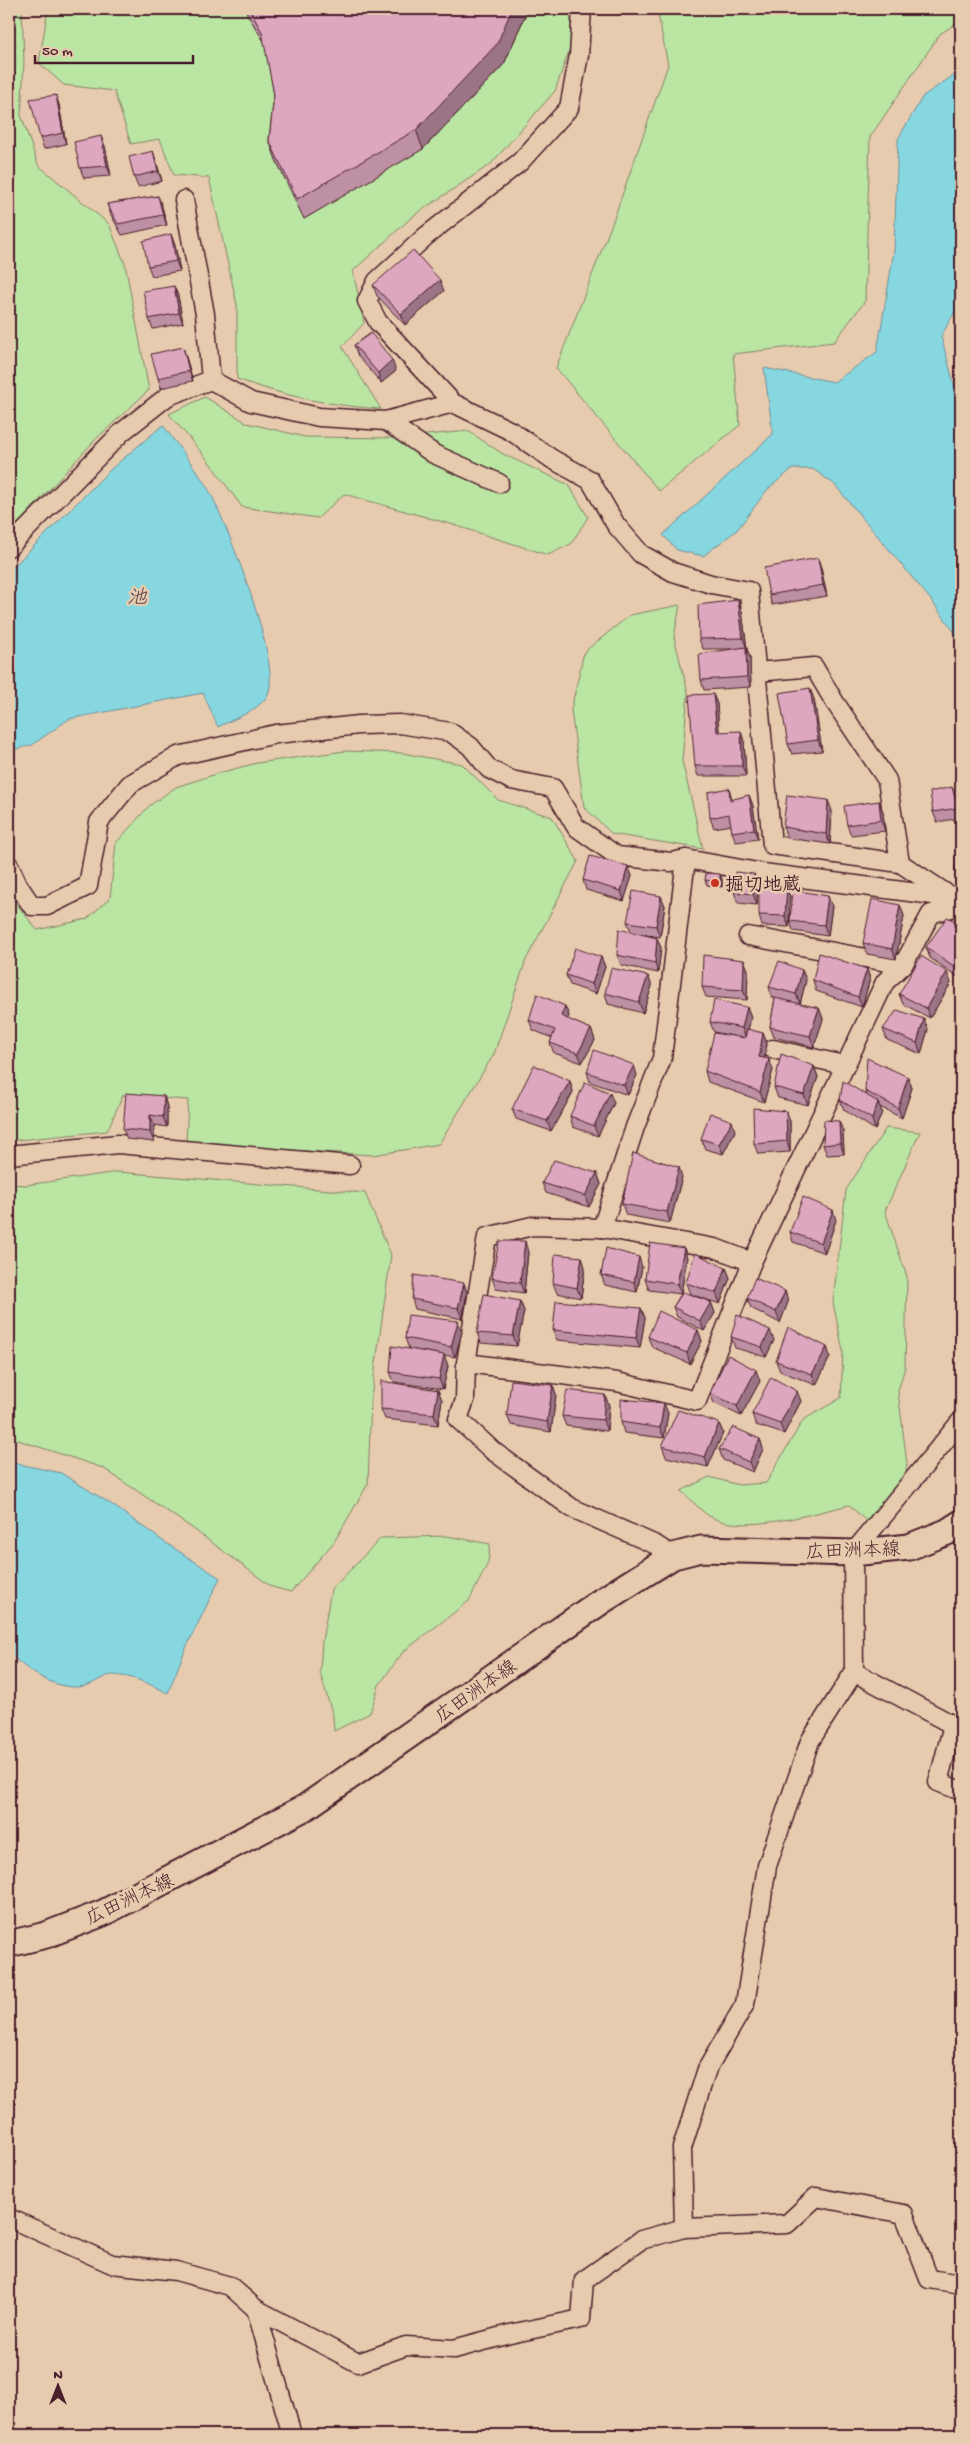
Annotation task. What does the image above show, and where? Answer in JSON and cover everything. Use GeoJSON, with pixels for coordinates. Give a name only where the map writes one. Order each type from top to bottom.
{"type":"FeatureCollection","features":[{"type":"Feature","properties":{"kind":"main road","name":"広田洲本線"},"geometry":{"type":"LineString","coordinates":[[9,1944],[46,1934],[103,1913],[306,1807],[600,1602],[673,1556],[701,1549],[853,1553],[909,1547],[947,1532],[961,1523]]}},
{"type":"Feature","properties":{"kind":"street"},"geometry":{"type":"LineString","coordinates":[[582,9],[579,55],[569,108],[520,162],[426,236],[377,281],[367,301],[378,322],[454,403],[511,431],[590,480],[616,525],[641,554],[673,572],[711,584],[749,591],[772,845],[900,863],[961,904]]}},
{"type":"Feature","properties":{"kind":"street"},"geometry":{"type":"LineString","coordinates":[[184,200],[205,314],[211,380]]}},
{"type":"Feature","properties":{"kind":"street"},"geometry":{"type":"LineString","coordinates":[[9,547],[122,432],[168,396],[211,380],[252,402],[319,417],[386,421],[454,403]]}},
{"type":"Feature","properties":{"kind":"street"},"geometry":{"type":"LineString","coordinates":[[386,421],[434,454],[499,483]]}},
{"type":"Feature","properties":{"kind":"street"},"geometry":{"type":"LineString","coordinates":[[757,672],[814,667],[834,701],[888,780],[900,863]]}},
{"type":"Feature","properties":{"kind":"street"},"geometry":{"type":"LineString","coordinates":[[9,865],[32,906],[47,906],[88,886],[99,822],[130,784],[178,756],[276,734],[359,725],[400,724],[450,732],[470,746],[488,769],[511,780],[553,788],[576,827],[617,856],[671,862],[686,859],[763,873],[933,895],[961,904]]}},
{"type":"Feature","properties":{"kind":"street"},"geometry":{"type":"LineString","coordinates":[[602,1228],[634,1127],[662,1058],[686,859]]}},
{"type":"Feature","properties":{"kind":"street"},"geometry":{"type":"LineString","coordinates":[[466,1363],[618,1382],[697,1400],[752,1262],[844,1064],[885,982],[903,965],[931,914],[961,904]]}},
{"type":"Feature","properties":{"kind":"street"},"geometry":{"type":"LineString","coordinates":[[748,936],[903,965]]}},
{"type":"Feature","properties":{"kind":"street"},"geometry":{"type":"LineString","coordinates":[[773,1049],[844,1064]]}},
{"type":"Feature","properties":{"kind":"street"},"geometry":{"type":"LineString","coordinates":[[9,1154],[118,1144],[350,1166]]}},
{"type":"Feature","properties":{"kind":"street"},"geometry":{"type":"LineString","coordinates":[[673,1556],[656,1546],[572,1508],[493,1451],[458,1419],[465,1400],[466,1363],[487,1237],[532,1226],[602,1228],[715,1248],[752,1262]]}},
{"type":"Feature","properties":{"kind":"street"},"geometry":{"type":"LineString","coordinates":[[684,2228],[682,2148],[707,2069],[745,2004],[767,1866],[810,1741],[854,1672],[853,1553],[961,1421]]}},
{"type":"Feature","properties":{"kind":"street"},"geometry":{"type":"LineString","coordinates":[[854,1672],[957,1724],[938,1782],[961,1791]]}},
{"type":"Feature","properties":{"kind":"street"},"geometry":{"type":"LineString","coordinates":[[9,2218],[112,2264],[176,2271],[230,2286],[256,2309],[358,2364],[406,2346],[454,2349],[510,2334],[581,2319],[584,2280],[641,2240],[684,2228],[787,2224],[816,2197],[904,2214],[929,2279],[961,2284]]}},
{"type":"Feature","properties":{"kind":"street"},"geometry":{"type":"LineString","coordinates":[[256,2309],[292,2435]]}},
{"type":"Feature","properties":{"kind":"green space"},"geometry":{"type":"Polygon","coordinates":[[[9,9],[22,9],[24,62],[21,115],[38,165],[109,224],[125,264],[149,390],[95,440],[11,531],[9,528],[9,9]]]}},
{"type":"Feature","properties":{"kind":"green space"},"geometry":{"type":"Polygon","coordinates":[[[48,9],[248,9],[270,52],[304,219],[423,149],[504,64],[528,9],[571,9],[571,45],[555,91],[491,164],[413,216],[353,271],[364,323],[342,347],[381,409],[308,399],[273,391],[237,379],[237,305],[209,178],[174,175],[160,139],[131,144],[114,91],[64,85],[39,63],[48,9]]]}},
{"type":"Feature","properties":{"kind":"green space"},"geometry":{"type":"Polygon","coordinates":[[[657,9],[961,9],[961,20],[940,34],[870,137],[865,301],[834,342],[733,354],[740,425],[659,491],[556,368],[613,221],[668,65],[657,9]]]}},
{"type":"Feature","properties":{"kind":"green space"},"geometry":{"type":"Polygon","coordinates":[[[205,397],[247,423],[305,437],[395,438],[468,431],[503,454],[569,485],[588,517],[571,544],[548,555],[454,525],[344,494],[318,518],[242,507],[207,459],[169,414],[205,397]]]}},
{"type":"Feature","properties":{"kind":"green space"},"geometry":{"type":"Polygon","coordinates":[[[680,605],[674,637],[688,693],[682,761],[703,849],[612,834],[584,807],[571,710],[584,652],[630,615],[680,605]]]}},
{"type":"Feature","properties":{"kind":"green space"},"geometry":{"type":"Polygon","coordinates":[[[345,751],[402,753],[462,764],[498,800],[552,817],[578,861],[526,960],[494,1054],[439,1144],[373,1155],[186,1144],[188,1100],[123,1095],[107,1131],[9,1141],[9,894],[37,930],[87,919],[110,898],[116,843],[149,806],[176,787],[257,763],[345,751]]]}},
{"type":"Feature","properties":{"kind":"green space"},"geometry":{"type":"Polygon","coordinates":[[[886,1128],[920,1132],[885,1211],[907,1277],[905,1367],[898,1391],[907,1464],[899,1509],[875,1529],[849,1505],[799,1517],[761,1523],[743,1524],[713,1518],[681,1491],[709,1477],[739,1485],[766,1483],[803,1420],[841,1398],[843,1351],[833,1302],[846,1190],[886,1128]]]}},
{"type":"Feature","properties":{"kind":"green space"},"geometry":{"type":"Polygon","coordinates":[[[118,1172],[365,1193],[391,1255],[371,1398],[368,1484],[334,1542],[291,1592],[272,1587],[192,1528],[103,1468],[9,1437],[9,1184],[26,1185],[118,1172]]]}},
{"type":"Feature","properties":{"kind":"green space"},"geometry":{"type":"Polygon","coordinates":[[[447,1536],[490,1544],[488,1563],[469,1601],[403,1652],[379,1685],[370,1713],[334,1731],[333,1716],[320,1673],[322,1641],[331,1590],[381,1538],[447,1536]]]}},
{"type":"Feature","properties":{"kind":"water"},"geometry":{"type":"Polygon","coordinates":[[[957,73],[961,74],[961,301],[941,336],[961,410],[961,641],[931,600],[834,484],[813,469],[792,469],[767,490],[737,530],[703,556],[677,550],[663,535],[773,434],[764,368],[834,382],[877,352],[894,251],[898,139],[923,96],[957,73]]]}},
{"type":"Feature","properties":{"kind":"water","name":"池"},"geometry":{"type":"Polygon","coordinates":[[[163,425],[206,485],[229,534],[251,594],[267,654],[270,678],[268,694],[253,709],[218,727],[203,693],[69,719],[32,745],[9,751],[9,571],[111,469],[163,425]]]}},
{"type":"Feature","properties":{"kind":"water"},"geometry":{"type":"Polygon","coordinates":[[[9,1462],[61,1473],[111,1504],[220,1578],[185,1650],[168,1693],[134,1679],[113,1675],[106,1676],[88,1685],[77,1687],[55,1684],[25,1667],[9,1653],[9,1462]]]}},
{"type":"Feature","properties":{"kind":"building"},"geometry":{"type":"Polygon","coordinates":[[[249,9],[512,9],[497,44],[416,130],[297,199],[269,140],[274,95],[262,32],[249,9]]]}},
{"type":"Feature","properties":{"kind":"building"},"geometry":{"type":"Polygon","coordinates":[[[56,95],[63,133],[40,138],[30,99],[56,95]]]}},
{"type":"Feature","properties":{"kind":"building"},"geometry":{"type":"Polygon","coordinates":[[[101,136],[107,166],[80,168],[74,142],[101,136]]]}},
{"type":"Feature","properties":{"kind":"building"},"geometry":{"type":"Polygon","coordinates":[[[153,151],[158,171],[134,177],[129,157],[153,151]]]}},
{"type":"Feature","properties":{"kind":"building"},"geometry":{"type":"Polygon","coordinates":[[[158,196],[163,215],[118,224],[107,204],[158,196]]]}},
{"type":"Feature","properties":{"kind":"building"},"geometry":{"type":"Polygon","coordinates":[[[171,234],[176,261],[148,266],[143,241],[171,234]]]}},
{"type":"Feature","properties":{"kind":"building"},"geometry":{"type":"Polygon","coordinates":[[[413,250],[440,280],[401,314],[373,285],[413,250]]]}},
{"type":"Feature","properties":{"kind":"building"},"geometry":{"type":"Polygon","coordinates":[[[174,286],[179,313],[149,319],[143,291],[174,286]]]}},
{"type":"Feature","properties":{"kind":"building"},"geometry":{"type":"Polygon","coordinates":[[[371,333],[392,360],[378,373],[354,345],[371,333]]]}},
{"type":"Feature","properties":{"kind":"building"},"geometry":{"type":"Polygon","coordinates":[[[183,347],[189,371],[158,378],[151,354],[183,347]]]}},
{"type":"Feature","properties":{"kind":"building"},"geometry":{"type":"Polygon","coordinates":[[[818,558],[823,585],[769,595],[764,568],[818,558]]]}},
{"type":"Feature","properties":{"kind":"building"},"geometry":{"type":"Polygon","coordinates":[[[738,600],[743,638],[699,639],[698,605],[738,600]]]}},
{"type":"Feature","properties":{"kind":"building"},"geometry":{"type":"Polygon","coordinates":[[[746,647],[747,677],[701,680],[699,654],[746,647]]]}},
{"type":"Feature","properties":{"kind":"building"},"geometry":{"type":"Polygon","coordinates":[[[810,688],[818,740],[788,744],[779,693],[810,688]]]}},
{"type":"Feature","properties":{"kind":"building"},"geometry":{"type":"Polygon","coordinates":[[[713,694],[717,732],[741,731],[742,766],[695,766],[689,695],[713,694]]]}},
{"type":"Feature","properties":{"kind":"building"},"geometry":{"type":"Polygon","coordinates":[[[952,787],[958,808],[933,812],[930,792],[952,787]]]}},
{"type":"Feature","properties":{"kind":"building"},"geometry":{"type":"Polygon","coordinates":[[[729,788],[730,800],[749,795],[754,829],[732,832],[729,814],[710,818],[708,792],[729,788]]]}},
{"type":"Feature","properties":{"kind":"building"},"geometry":{"type":"Polygon","coordinates":[[[787,795],[828,800],[826,834],[783,827],[787,795]]]}},
{"type":"Feature","properties":{"kind":"building"},"geometry":{"type":"Polygon","coordinates":[[[879,801],[881,820],[847,825],[844,806],[879,801]]]}},
{"type":"Feature","properties":{"kind":"building"},"geometry":{"type":"Polygon","coordinates":[[[958,840],[961,840],[961,871],[955,870],[958,840]]]}},
{"type":"Feature","properties":{"kind":"building"},"geometry":{"type":"Polygon","coordinates":[[[590,856],[628,866],[621,891],[583,880],[590,856]]]}},
{"type":"Feature","properties":{"kind":"building"},"geometry":{"type":"Polygon","coordinates":[[[735,872],[754,874],[753,894],[734,892],[735,872]]]}},
{"type":"Feature","properties":{"kind":"building"},"geometry":{"type":"Polygon","coordinates":[[[706,873],[720,874],[720,882],[705,880],[706,873]]]}},
{"type":"Feature","properties":{"kind":"building"},"geometry":{"type":"Polygon","coordinates":[[[759,885],[787,887],[785,916],[759,915],[759,885]]]}},
{"type":"Feature","properties":{"kind":"building"},"geometry":{"type":"Polygon","coordinates":[[[793,890],[828,896],[824,925],[790,921],[793,890]]]}},
{"type":"Feature","properties":{"kind":"building"},"geometry":{"type":"Polygon","coordinates":[[[633,891],[661,896],[656,926],[627,922],[633,891]]]}},
{"type":"Feature","properties":{"kind":"building"},"geometry":{"type":"Polygon","coordinates":[[[872,899],[900,905],[892,949],[863,943],[872,899]]]}},
{"type":"Feature","properties":{"kind":"building"},"geometry":{"type":"Polygon","coordinates":[[[947,917],[961,924],[961,962],[958,969],[926,947],[947,917]]]}},
{"type":"Feature","properties":{"kind":"building"},"geometry":{"type":"Polygon","coordinates":[[[619,929],[657,938],[655,963],[617,955],[619,929]]]}},
{"type":"Feature","properties":{"kind":"building"},"geometry":{"type":"Polygon","coordinates":[[[575,948],[601,957],[592,984],[566,975],[575,948]]]}},
{"type":"Feature","properties":{"kind":"building"},"geometry":{"type":"Polygon","coordinates":[[[819,953],[867,969],[858,997],[813,980],[819,953]]]}},
{"type":"Feature","properties":{"kind":"building"},"geometry":{"type":"Polygon","coordinates":[[[703,955],[744,960],[743,990],[702,987],[703,955]]]}},
{"type":"Feature","properties":{"kind":"building"},"geometry":{"type":"Polygon","coordinates":[[[921,956],[947,972],[926,1008],[899,994],[921,956]]]}},
{"type":"Feature","properties":{"kind":"building"},"geometry":{"type":"Polygon","coordinates":[[[779,961],[802,970],[796,994],[769,987],[779,961]]]}},
{"type":"Feature","properties":{"kind":"building"},"geometry":{"type":"Polygon","coordinates":[[[611,968],[648,976],[639,1002],[605,993],[611,968]]]}},
{"type":"Feature","properties":{"kind":"building"},"geometry":{"type":"Polygon","coordinates":[[[537,994],[565,1006],[561,1016],[591,1029],[578,1053],[550,1043],[555,1030],[529,1020],[537,994]]]}},
{"type":"Feature","properties":{"kind":"building"},"geometry":{"type":"Polygon","coordinates":[[[775,998],[819,1008],[810,1036],[770,1027],[775,998]]]}},
{"type":"Feature","properties":{"kind":"building"},"geometry":{"type":"Polygon","coordinates":[[[714,1000],[747,1007],[742,1028],[710,1022],[714,1000]]]}},
{"type":"Feature","properties":{"kind":"building"},"geometry":{"type":"Polygon","coordinates":[[[897,1010],[924,1019],[917,1043],[883,1029],[897,1010]]]}},
{"type":"Feature","properties":{"kind":"building"},"geometry":{"type":"Polygon","coordinates":[[[747,1029],[763,1033],[759,1057],[769,1059],[760,1092],[705,1071],[714,1033],[745,1038],[747,1029]]]}},
{"type":"Feature","properties":{"kind":"building"},"geometry":{"type":"Polygon","coordinates":[[[594,1050],[634,1065],[624,1085],[587,1072],[594,1050]]]}},
{"type":"Feature","properties":{"kind":"building"},"geometry":{"type":"Polygon","coordinates":[[[781,1054],[814,1066],[804,1095],[774,1087],[781,1054]]]}},
{"type":"Feature","properties":{"kind":"building"},"geometry":{"type":"Polygon","coordinates":[[[867,1058],[908,1077],[898,1108],[865,1091],[867,1058]]]}},
{"type":"Feature","properties":{"kind":"building"},"geometry":{"type":"Polygon","coordinates":[[[534,1065],[570,1081],[547,1121],[512,1109],[534,1065]]]}},
{"type":"Feature","properties":{"kind":"building"},"geometry":{"type":"Polygon","coordinates":[[[843,1081],[878,1102],[872,1119],[840,1100],[843,1081]]]}},
{"type":"Feature","properties":{"kind":"building"},"geometry":{"type":"Polygon","coordinates":[[[585,1082],[610,1093],[594,1126],[570,1116],[585,1082]]]}},
{"type":"Feature","properties":{"kind":"building"},"geometry":{"type":"Polygon","coordinates":[[[126,1093],[164,1096],[163,1117],[150,1115],[150,1132],[123,1129],[126,1093]]]}},
{"type":"Feature","properties":{"kind":"building"},"geometry":{"type":"Polygon","coordinates":[[[753,1108],[786,1111],[787,1141],[754,1144],[753,1108]]]}},
{"type":"Feature","properties":{"kind":"building"},"geometry":{"type":"Polygon","coordinates":[[[710,1113],[732,1121],[719,1144],[701,1139],[710,1113]]]}},
{"type":"Feature","properties":{"kind":"building"},"geometry":{"type":"Polygon","coordinates":[[[824,1120],[839,1121],[840,1143],[823,1145],[824,1120]]]}},
{"type":"Feature","properties":{"kind":"building"},"geometry":{"type":"Polygon","coordinates":[[[633,1153],[679,1167],[667,1212],[622,1204],[633,1153]]]}},
{"type":"Feature","properties":{"kind":"building"},"geometry":{"type":"Polygon","coordinates":[[[554,1160],[597,1173],[585,1196],[542,1183],[554,1160]]]}},
{"type":"Feature","properties":{"kind":"building"},"geometry":{"type":"Polygon","coordinates":[[[803,1197],[833,1210],[821,1243],[790,1232],[803,1197]]]}},
{"type":"Feature","properties":{"kind":"building"},"geometry":{"type":"Polygon","coordinates":[[[499,1241],[525,1241],[520,1283],[492,1278],[499,1241]]]}},
{"type":"Feature","properties":{"kind":"building"},"geometry":{"type":"Polygon","coordinates":[[[650,1243],[684,1248],[677,1284],[645,1279],[650,1243]]]}},
{"type":"Feature","properties":{"kind":"building"},"geometry":{"type":"Polygon","coordinates":[[[606,1248],[639,1257],[634,1282],[601,1275],[606,1248]]]}},
{"type":"Feature","properties":{"kind":"building"},"geometry":{"type":"Polygon","coordinates":[[[695,1253],[726,1268],[716,1293],[686,1283],[695,1253]]]}},
{"type":"Feature","properties":{"kind":"building"},"geometry":{"type":"Polygon","coordinates":[[[555,1254],[582,1257],[577,1288],[553,1283],[555,1254]]]}},
{"type":"Feature","properties":{"kind":"building"},"geometry":{"type":"Polygon","coordinates":[[[414,1275],[464,1283],[458,1308],[412,1299],[414,1275]]]}},
{"type":"Feature","properties":{"kind":"building"},"geometry":{"type":"Polygon","coordinates":[[[755,1278],[785,1291],[776,1312],[747,1298],[755,1278]]]}},
{"type":"Feature","properties":{"kind":"building"},"geometry":{"type":"Polygon","coordinates":[[[683,1292],[711,1302],[700,1321],[673,1307],[683,1292]]]}},
{"type":"Feature","properties":{"kind":"building"},"geometry":{"type":"Polygon","coordinates":[[[484,1294],[520,1301],[513,1336],[477,1333],[484,1294]]]}},
{"type":"Feature","properties":{"kind":"building"},"geometry":{"type":"Polygon","coordinates":[[[556,1301],[641,1308],[636,1338],[553,1330],[556,1301]]]}},
{"type":"Feature","properties":{"kind":"building"},"geometry":{"type":"Polygon","coordinates":[[[659,1311],[698,1330],[687,1353],[648,1337],[659,1311]]]}},
{"type":"Feature","properties":{"kind":"building"},"geometry":{"type":"Polygon","coordinates":[[[408,1315],[458,1321],[451,1347],[405,1338],[408,1315]]]}},
{"type":"Feature","properties":{"kind":"building"},"geometry":{"type":"Polygon","coordinates":[[[737,1315],[770,1330],[762,1347],[731,1337],[737,1315]]]}},
{"type":"Feature","properties":{"kind":"building"},"geometry":{"type":"Polygon","coordinates":[[[788,1327],[827,1347],[812,1374],[776,1361],[788,1327]]]}},
{"type":"Feature","properties":{"kind":"building"},"geometry":{"type":"Polygon","coordinates":[[[392,1346],[444,1355],[439,1379],[390,1372],[392,1346]]]}},
{"type":"Feature","properties":{"kind":"building"},"geometry":{"type":"Polygon","coordinates":[[[728,1355],[756,1370],[737,1406],[710,1393],[728,1355]]]}},
{"type":"Feature","properties":{"kind":"building"},"geometry":{"type":"Polygon","coordinates":[[[771,1377],[797,1391],[780,1424],[752,1414],[771,1377]]]}},
{"type":"Feature","properties":{"kind":"building"},"geometry":{"type":"Polygon","coordinates":[[[511,1380],[553,1385],[547,1422],[507,1415],[511,1380]]]}},
{"type":"Feature","properties":{"kind":"building"},"geometry":{"type":"Polygon","coordinates":[[[381,1381],[438,1390],[434,1414],[381,1409],[381,1381]]]}},
{"type":"Feature","properties":{"kind":"building"},"geometry":{"type":"Polygon","coordinates":[[[567,1390],[605,1395],[603,1420],[562,1416],[567,1390]]]}},
{"type":"Feature","properties":{"kind":"building"},"geometry":{"type":"Polygon","coordinates":[[[621,1399],[664,1403],[660,1428],[621,1422],[621,1399]]]}},
{"type":"Feature","properties":{"kind":"building"},"geometry":{"type":"Polygon","coordinates":[[[678,1410],[719,1423],[705,1457],[662,1446],[678,1410]]]}},
{"type":"Feature","properties":{"kind":"building"},"geometry":{"type":"Polygon","coordinates":[[[733,1427],[760,1439],[749,1462],[719,1449],[733,1427]]]}},
{"type":"Feature","properties":{"kind":"place","name":"掘切地蔵"},"geometry":{"type":"Point","coordinates":[715,883]}}]}
